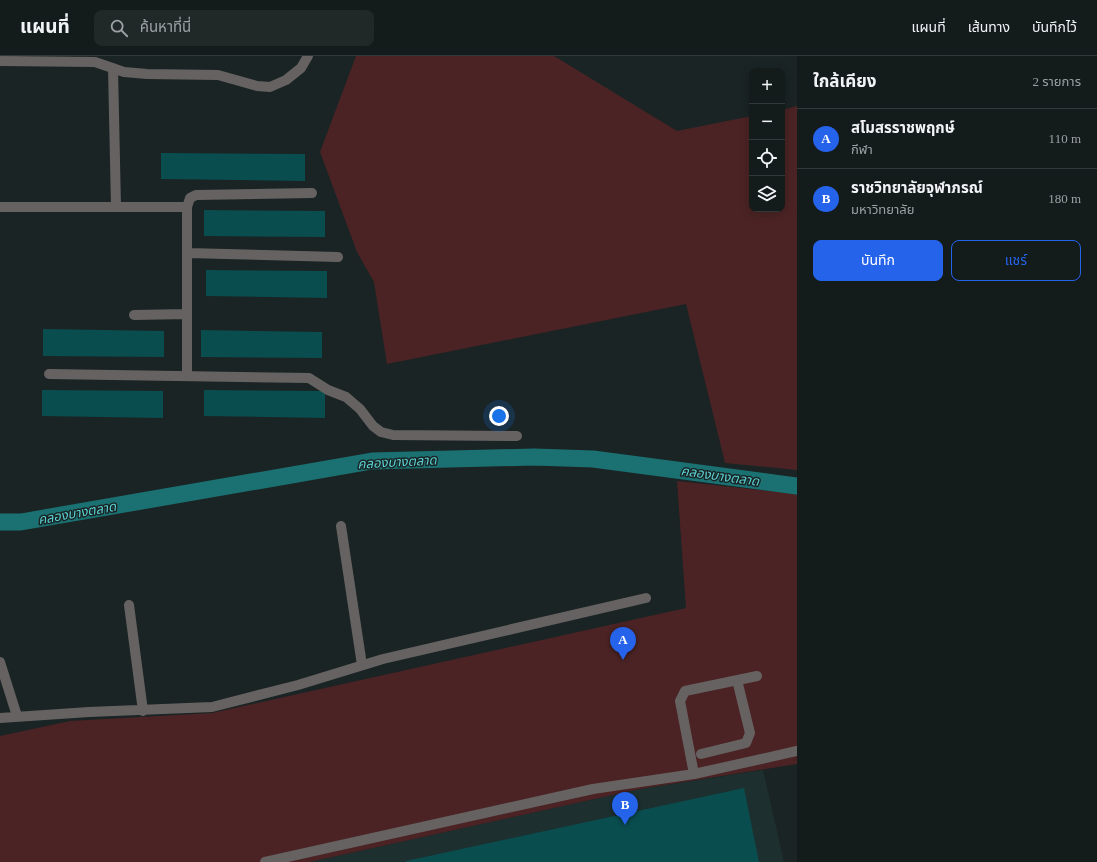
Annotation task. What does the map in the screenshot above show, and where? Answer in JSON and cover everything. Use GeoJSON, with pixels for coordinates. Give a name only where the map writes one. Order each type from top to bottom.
{"type":"FeatureCollection","features":[{"type":"Feature","properties":{"kind":"street"},"geometry":{"type":"LineString","coordinates":[[0,61],[70,59],[95,62],[124,72],[147,74],[218,75],[257,86],[270,87],[286,80],[301,68],[308,56]]}},
{"type":"Feature","properties":{"kind":"street"},"geometry":{"type":"LineString","coordinates":[[113,68],[116,207]]}},
{"type":"Feature","properties":{"kind":"street"},"geometry":{"type":"LineString","coordinates":[[187,376],[187,207],[190,198],[196,195],[312,193]]}},
{"type":"Feature","properties":{"kind":"street"},"geometry":{"type":"LineString","coordinates":[[0,207],[187,207]]}},
{"type":"Feature","properties":{"kind":"street"},"geometry":{"type":"LineString","coordinates":[[187,253],[338,257]]}},
{"type":"Feature","properties":{"kind":"street"},"geometry":{"type":"LineString","coordinates":[[134,315],[187,314]]}},
{"type":"Feature","properties":{"kind":"street"},"geometry":{"type":"LineString","coordinates":[[49,374],[309,378],[328,390],[346,397],[360,409],[373,426],[381,432],[393,435],[517,436]]}},
{"type":"Feature","properties":{"kind":"street"},"geometry":{"type":"LineString","coordinates":[[341,526],[362,665]]}},
{"type":"Feature","properties":{"kind":"street"},"geometry":{"type":"LineString","coordinates":[[0,718],[89,712],[212,707],[298,685],[362,665],[646,598]]}},
{"type":"Feature","properties":{"kind":"street"},"geometry":{"type":"LineString","coordinates":[[129,605],[143,711]]}},
{"type":"Feature","properties":{"kind":"street"},"geometry":{"type":"LineString","coordinates":[[0,662],[17,716]]}},
{"type":"Feature","properties":{"kind":"street"},"geometry":{"type":"LineString","coordinates":[[694,774],[680,701],[685,691],[757,676]]}},
{"type":"Feature","properties":{"kind":"street"},"geometry":{"type":"LineString","coordinates":[[701,754],[746,743],[750,733],[737,680]]}},
{"type":"Feature","properties":{"kind":"street"},"geometry":{"type":"LineString","coordinates":[[265,862],[593,789],[694,774],[797,751]]}},
{"type":"Feature","properties":{"kind":"shaded area"},"geometry":{"type":"Polygon","coordinates":[[[356,56],[554,56],[677,131],[749,117],[749,212],[785,212],[785,109],[797,106],[797,470],[725,463],[686,304],[387,364],[374,282],[357,252],[320,152],[356,56]]]}},
{"type":"Feature","properties":{"kind":"shaded area"},"geometry":{"type":"Polygon","coordinates":[[[677,481],[797,494],[797,764],[640,789],[310,862],[0,862],[0,736],[70,721],[212,713],[686,608],[677,481]]]}},
{"type":"Feature","properties":{"kind":"shaded area"},"geometry":{"type":"Polygon","coordinates":[[[763,770],[784,862],[310,862],[640,789],[763,770]]]}},
{"type":"Feature","properties":{"kind":"building"},"geometry":{"type":"Polygon","coordinates":[[[161,153],[305,154],[305,181],[161,179],[161,153]]]}},
{"type":"Feature","properties":{"kind":"building"},"geometry":{"type":"Polygon","coordinates":[[[204,210],[325,211],[325,237],[204,236],[204,210]]]}},
{"type":"Feature","properties":{"kind":"building"},"geometry":{"type":"Polygon","coordinates":[[[206,270],[327,271],[327,298],[206,296],[206,270]]]}},
{"type":"Feature","properties":{"kind":"building"},"geometry":{"type":"Polygon","coordinates":[[[43,329],[164,331],[164,357],[43,356],[43,329]]]}},
{"type":"Feature","properties":{"kind":"building"},"geometry":{"type":"Polygon","coordinates":[[[201,330],[322,332],[322,358],[201,357],[201,330]]]}},
{"type":"Feature","properties":{"kind":"building"},"geometry":{"type":"Polygon","coordinates":[[[42,390],[163,391],[163,418],[42,416],[42,390]]]}},
{"type":"Feature","properties":{"kind":"building"},"geometry":{"type":"Polygon","coordinates":[[[204,390],[325,391],[325,418],[204,416],[204,390]]]}},
{"type":"Feature","properties":{"kind":"building"},"geometry":{"type":"Polygon","coordinates":[[[744,788],[759,862],[406,862],[406,861],[744,788]]]}},
{"type":"Feature","properties":{"kind":"waterway","name":"คลองบางตลาด"},"geometry":{"type":"LineString","coordinates":[[0,522],[21,522],[372,461],[534,457],[593,459],[797,486]]}},
{"type":"Feature","properties":{"kind":"place","name":"สโมสรราชพฤกษ์"},"geometry":{"type":"Point","coordinates":[623,660]}},
{"type":"Feature","properties":{"kind":"place","name":"ราชวิทยาลัยจุฬาภรณ์"},"geometry":{"type":"Point","coordinates":[625,825]}}]}
